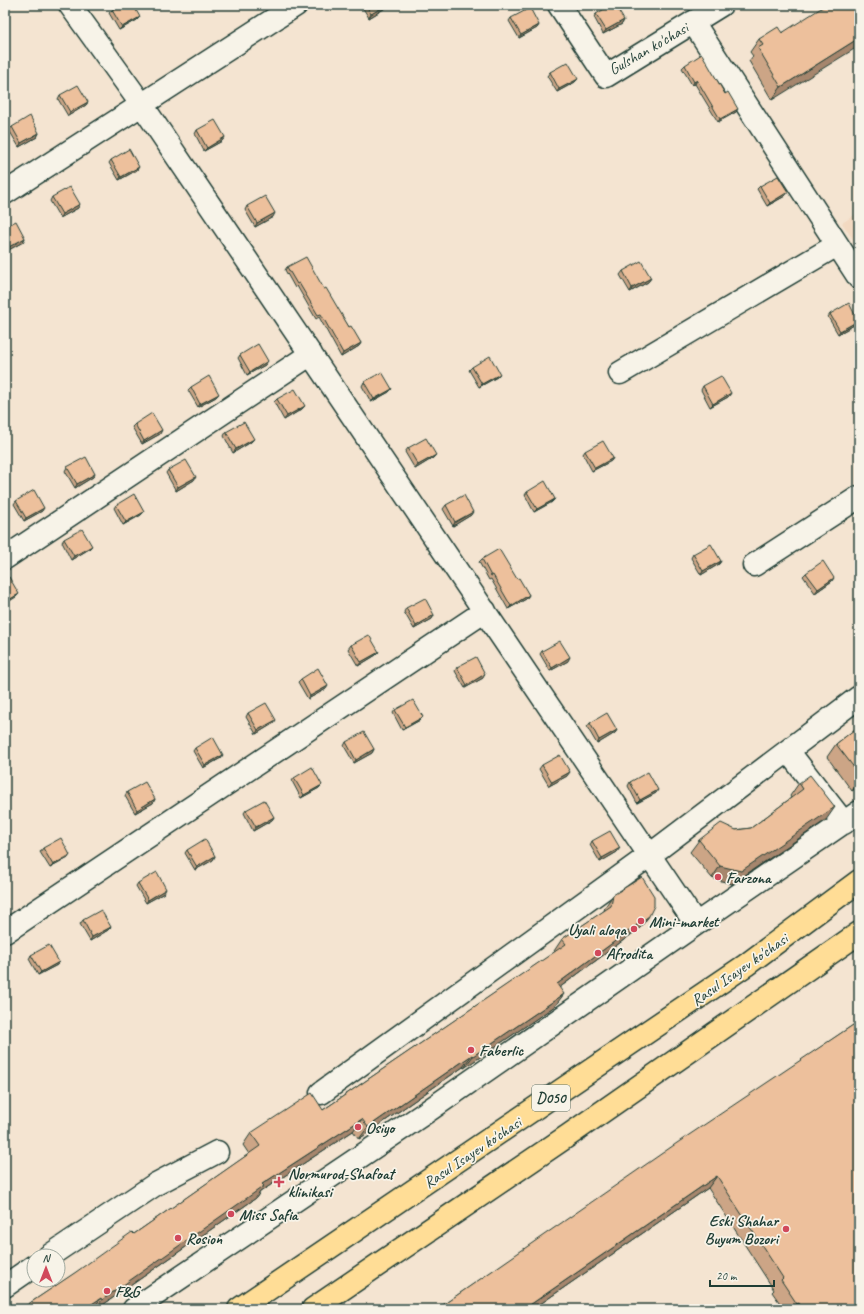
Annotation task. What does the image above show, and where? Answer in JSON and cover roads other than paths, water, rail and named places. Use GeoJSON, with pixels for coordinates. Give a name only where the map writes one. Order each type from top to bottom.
{"type":"FeatureCollection","features":[{"type":"Feature","properties":{"kind":"main road","name":"Rasul Isayev ko'chasi"},"geometry":{"type":"LineString","coordinates":[[240,1309],[740,970],[859,881]]}},
{"type":"Feature","properties":{"kind":"main road","name":"D050"},"geometry":{"type":"LineString","coordinates":[[313,1309],[569,1136],[859,933]]}},
{"type":"Feature","properties":{"kind":"street"},"geometry":{"type":"LineString","coordinates":[[70,5],[142,105],[696,924]]}},
{"type":"Feature","properties":{"kind":"street"},"geometry":{"type":"LineString","coordinates":[[5,192],[296,5]]}},
{"type":"Feature","properties":{"kind":"street","name":"Gulshan ko'chasi"},"geometry":{"type":"LineString","coordinates":[[560,5],[606,76],[721,5]]}},
{"type":"Feature","properties":{"kind":"street"},"geometry":{"type":"LineString","coordinates":[[693,22],[859,278]]}},
{"type":"Feature","properties":{"kind":"street"},"geometry":{"type":"LineString","coordinates":[[620,373],[837,245]]}},
{"type":"Feature","properties":{"kind":"street"},"geometry":{"type":"LineString","coordinates":[[5,558],[311,354]]}},
{"type":"Feature","properties":{"kind":"street"},"geometry":{"type":"LineString","coordinates":[[754,565],[859,497]]}},
{"type":"Feature","properties":{"kind":"street"},"geometry":{"type":"LineString","coordinates":[[5,932],[485,612]]}},
{"type":"Feature","properties":{"kind":"street"},"geometry":{"type":"LineString","coordinates":[[321,1093],[650,855],[859,697]]}},
{"type":"Feature","properties":{"kind":"street"},"geometry":{"type":"LineString","coordinates":[[134,1309],[425,1113],[851,817],[788,751]]}},
{"type":"Feature","properties":{"kind":"street"},"geometry":{"type":"LineString","coordinates":[[61,1248],[156,1184],[217,1152]]}},
{"type":"Feature","properties":{"kind":"street"},"geometry":{"type":"LineString","coordinates":[[5,1286],[26,1272]]}},
{"type":"Feature","properties":{"kind":"place","name":"Farzona"},"geometry":{"type":"Point","coordinates":[718,877]}},
{"type":"Feature","properties":{"kind":"place","name":"Mini-market"},"geometry":{"type":"Point","coordinates":[641,921]}},
{"type":"Feature","properties":{"kind":"place","name":"Uyali aloqa"},"geometry":{"type":"Point","coordinates":[634,929]}},
{"type":"Feature","properties":{"kind":"place","name":"Afrodita"},"geometry":{"type":"Point","coordinates":[598,953]}},
{"type":"Feature","properties":{"kind":"place","name":"Faberlic"},"geometry":{"type":"Point","coordinates":[471,1050]}},
{"type":"Feature","properties":{"kind":"place","name":"Osiyo"},"geometry":{"type":"Point","coordinates":[358,1127]}},
{"type":"Feature","properties":{"kind":"place","name":"Normurod-Shafoat klinikasi"},"geometry":{"type":"Point","coordinates":[279,1182]}},
{"type":"Feature","properties":{"kind":"place","name":"Miss Safia"},"geometry":{"type":"Point","coordinates":[231,1214]}},
{"type":"Feature","properties":{"kind":"place","name":"Eski Shahar Buyum Bozori"},"geometry":{"type":"Point","coordinates":[786,1229]}},
{"type":"Feature","properties":{"kind":"place","name":"Rosion"},"geometry":{"type":"Point","coordinates":[178,1238]}},
{"type":"Feature","properties":{"kind":"place","name":"F&G"},"geometry":{"type":"Point","coordinates":[107,1291]}}]}
